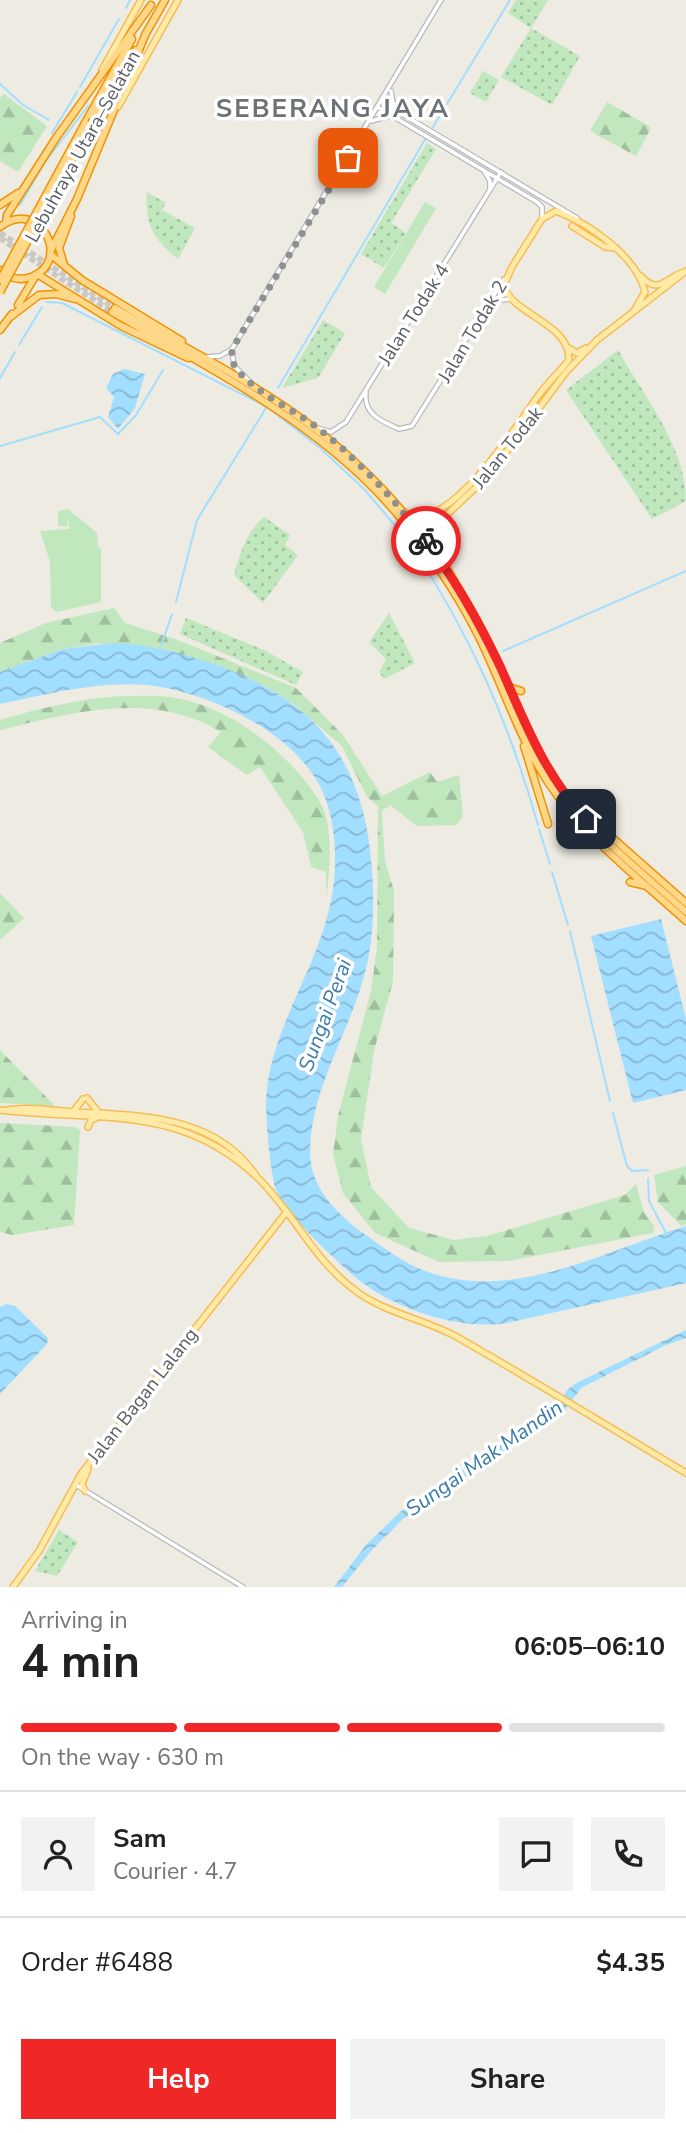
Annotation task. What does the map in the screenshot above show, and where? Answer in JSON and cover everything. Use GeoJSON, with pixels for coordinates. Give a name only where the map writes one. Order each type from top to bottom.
{"type":"FeatureCollection","features":[{"type":"Feature","properties":{"kind":"highway","name":"Lebuhraya Utara–Selatan"},"geometry":{"type":"LineString","coordinates":[[0,292],[93,120],[165,0]]}},
{"type":"Feature","properties":{"kind":"highway"},"geometry":{"type":"LineString","coordinates":[[2,224],[153,2]]}},
{"type":"Feature","properties":{"kind":"highway","name":"Lebuhraya Utara–Selatan"},"geometry":{"type":"LineString","coordinates":[[0,280],[153,2]]}},
{"type":"Feature","properties":{"kind":"highway"},"geometry":{"type":"LineString","coordinates":[[0,330],[37,274],[47,264],[146,33]]}},
{"type":"Feature","properties":{"kind":"highway"},"geometry":{"type":"LineString","coordinates":[[0,205],[25,187]]}},
{"type":"Feature","properties":{"kind":"highway"},"geometry":{"type":"LineString","coordinates":[[71,211],[59,252],[72,273]]}},
{"type":"Feature","properties":{"kind":"highway"},"geometry":{"type":"LineString","coordinates":[[2,224],[19,219],[36,223],[48,236],[50,252],[72,273],[183,342],[198,357],[302,424],[340,455],[382,497],[435,565],[464,608],[516,722],[548,782],[649,887],[686,921]]}},
{"type":"Feature","properties":{"kind":"highway"},"geometry":{"type":"LineString","coordinates":[[0,271],[20,279],[37,274],[147,340],[198,357]]}},
{"type":"Feature","properties":{"kind":"highway"},"geometry":{"type":"LineString","coordinates":[[9,318],[28,300],[43,294],[56,294],[85,302]]}},
{"type":"Feature","properties":{"kind":"highway"},"geometry":{"type":"LineString","coordinates":[[114,310],[254,385],[318,428],[342,448],[402,510],[458,588],[509,687],[542,762],[570,806],[576,822],[575,833]]}},
{"type":"Feature","properties":{"kind":"highway"},"geometry":{"type":"LineString","coordinates":[[509,687],[521,691]]}},
{"type":"Feature","properties":{"kind":"highway"},"geometry":{"type":"LineString","coordinates":[[516,722],[548,824]]}},
{"type":"Feature","properties":{"kind":"highway"},"geometry":{"type":"LineString","coordinates":[[570,806],[631,854],[686,903]]}},
{"type":"Feature","properties":{"kind":"highway"},"geometry":{"type":"LineString","coordinates":[[570,806],[686,912]]}},
{"type":"Feature","properties":{"kind":"highway"},"geometry":{"type":"LineString","coordinates":[[630,881],[649,887]]}},
{"type":"Feature","properties":{"kind":"main road"},"geometry":{"type":"LineString","coordinates":[[87,97],[141,0]]}},
{"type":"Feature","properties":{"kind":"main road"},"geometry":{"type":"LineString","coordinates":[[109,122],[178,0]]}},
{"type":"Feature","properties":{"kind":"main road"},"geometry":{"type":"LineString","coordinates":[[542,219],[556,211],[584,224],[616,248],[627,261],[645,292],[642,301],[625,318]]}},
{"type":"Feature","properties":{"kind":"main road","name":"Jalan Todak 2"},"geometry":{"type":"LineString","coordinates":[[504,279],[542,219]]}},
{"type":"Feature","properties":{"kind":"main road"},"geometry":{"type":"LineString","coordinates":[[572,226],[605,247],[616,248]]}},
{"type":"Feature","properties":{"kind":"main road"},"geometry":{"type":"LineString","coordinates":[[627,261],[654,286],[662,285],[685,272]]}},
{"type":"Feature","properties":{"kind":"main road"},"geometry":{"type":"LineString","coordinates":[[512,267],[504,285],[510,299],[543,320],[566,346],[579,352],[597,340]]}},
{"type":"Feature","properties":{"kind":"main road"},"geometry":{"type":"LineString","coordinates":[[625,318],[673,284],[685,272]]}},
{"type":"Feature","properties":{"kind":"main road","name":"Jalan Todak"},"geometry":{"type":"LineString","coordinates":[[438,523],[490,474],[558,381],[597,340],[625,318]]}},
{"type":"Feature","properties":{"kind":"main road","name":"Jalan Todak"},"geometry":{"type":"LineString","coordinates":[[428,516],[483,471],[553,377],[570,359],[566,346]]}},
{"type":"Feature","properties":{"kind":"main road"},"geometry":{"type":"LineString","coordinates":[[510,446],[525,422],[524,416]]}},
{"type":"Feature","properties":{"kind":"main road"},"geometry":{"type":"LineString","coordinates":[[402,510],[415,517],[428,516],[427,527],[438,523]]}},
{"type":"Feature","properties":{"kind":"main road"},"geometry":{"type":"LineString","coordinates":[[438,523],[434,541],[458,588]]}},
{"type":"Feature","properties":{"kind":"main road"},"geometry":{"type":"LineString","coordinates":[[75,1114],[85,1098],[99,1116]]}},
{"type":"Feature","properties":{"kind":"main road"},"geometry":{"type":"LineString","coordinates":[[2,1110],[161,1117],[192,1127],[230,1147],[335,1274],[361,1294],[387,1308],[447,1332],[686,1473]]}},
{"type":"Feature","properties":{"kind":"main road"},"geometry":{"type":"LineString","coordinates":[[75,1114],[85,1127],[99,1116]]}},
{"type":"Feature","properties":{"kind":"main road","name":"Jalan Bagan Lalang"},"geometry":{"type":"LineString","coordinates":[[13,1587],[39,1551],[75,1484],[92,1460],[285,1214]]}},
{"type":"Feature","properties":{"kind":"main road"},"geometry":{"type":"LineString","coordinates":[[85,1491],[82,1484],[92,1460]]}},
{"type":"Feature","properties":{"kind":"street"},"geometry":{"type":"LineString","coordinates":[[198,357],[220,356],[232,349],[442,0]]}},
{"type":"Feature","properties":{"kind":"street"},"geometry":{"type":"LineString","coordinates":[[392,116],[390,96],[394,83]]}},
{"type":"Feature","properties":{"kind":"street"},"geometry":{"type":"LineString","coordinates":[[382,102],[584,224]]}},
{"type":"Feature","properties":{"kind":"street"},"geometry":{"type":"LineString","coordinates":[[379,108],[540,205],[542,219]]}},
{"type":"Feature","properties":{"kind":"street"},"geometry":{"type":"LineString","coordinates":[[370,121],[382,116],[392,116]]}},
{"type":"Feature","properties":{"kind":"street"},"geometry":{"type":"LineString","coordinates":[[470,153],[487,166],[490,174]]}},
{"type":"Feature","properties":{"kind":"street"},"geometry":{"type":"LineString","coordinates":[[482,170],[489,178],[489,190]]}},
{"type":"Feature","properties":{"kind":"street","name":"Jalan Todak 4"},"geometry":{"type":"LineString","coordinates":[[318,428],[331,432],[342,427],[501,172]]}},
{"type":"Feature","properties":{"kind":"street","name":"Jalan Todak 2"},"geometry":{"type":"LineString","coordinates":[[366,390],[365,402],[368,411],[395,427],[408,429],[416,422],[504,279]]}},
{"type":"Feature","properties":{"kind":"street"},"geometry":{"type":"LineString","coordinates":[[490,302],[510,299]]}},
{"type":"Feature","properties":{"kind":"street"},"geometry":{"type":"LineString","coordinates":[[232,349],[234,366],[254,385]]}},
{"type":"Feature","properties":{"kind":"street"},"geometry":{"type":"LineString","coordinates":[[75,1484],[243,1587]]}},
{"type":"Feature","properties":{"kind":"green space"},"geometry":{"type":"Polygon","coordinates":[[[516,0],[548,0],[531,28],[508,13],[516,0]]]}},
{"type":"Feature","properties":{"kind":"green space"},"geometry":{"type":"Polygon","coordinates":[[[531,28],[580,56],[552,105],[501,77],[531,28]]]}},
{"type":"Feature","properties":{"kind":"green space"},"geometry":{"type":"Polygon","coordinates":[[[483,71],[499,80],[486,102],[470,93],[483,71]]]}},
{"type":"Feature","properties":{"kind":"green space"},"geometry":{"type":"Polygon","coordinates":[[[4,94],[47,126],[18,172],[0,161],[0,98],[4,94]]]}},
{"type":"Feature","properties":{"kind":"green space"},"geometry":{"type":"Polygon","coordinates":[[[607,102],[649,126],[650,130],[636,156],[590,131],[607,102]]]}},
{"type":"Feature","properties":{"kind":"green space"},"geometry":{"type":"Polygon","coordinates":[[[427,143],[436,149],[391,223],[406,233],[384,268],[361,254],[427,143]]]}},
{"type":"Feature","properties":{"kind":"green space"},"geometry":{"type":"Polygon","coordinates":[[[147,192],[166,203],[162,210],[195,228],[178,259],[162,245],[152,230],[147,214],[147,192]]]}},
{"type":"Feature","properties":{"kind":"green space"},"geometry":{"type":"Polygon","coordinates":[[[425,202],[436,208],[385,294],[374,287],[425,202]]]}},
{"type":"Feature","properties":{"kind":"green space"},"geometry":{"type":"Polygon","coordinates":[[[323,320],[345,333],[318,378],[282,388],[323,320]]]}},
{"type":"Feature","properties":{"kind":"green space"},"geometry":{"type":"Polygon","coordinates":[[[618,350],[662,422],[679,461],[684,481],[686,501],[652,519],[566,390],[618,350]]]}},
{"type":"Feature","properties":{"kind":"green space"},"geometry":{"type":"Polygon","coordinates":[[[68,509],[97,533],[98,547],[101,548],[101,602],[56,612],[51,607],[50,562],[40,531],[69,529],[68,517],[67,527],[58,526],[58,511],[68,509]]]}},
{"type":"Feature","properties":{"kind":"green space"},"geometry":{"type":"Polygon","coordinates":[[[264,517],[290,535],[285,545],[298,555],[263,603],[234,575],[248,536],[264,517]]]}},
{"type":"Feature","properties":{"kind":"green space"},"geometry":{"type":"Polygon","coordinates":[[[114,608],[125,623],[175,639],[296,688],[343,735],[382,796],[430,772],[437,782],[459,775],[463,817],[456,825],[417,826],[390,805],[382,811],[385,861],[394,891],[393,981],[374,1051],[361,1139],[371,1187],[409,1228],[454,1240],[487,1236],[625,1195],[636,1184],[644,1213],[654,1226],[653,1233],[508,1261],[439,1262],[375,1233],[343,1193],[333,1154],[338,1116],[371,991],[377,948],[378,806],[367,797],[342,746],[292,703],[268,688],[99,643],[63,649],[0,672],[0,643],[46,623],[114,608]]]}},
{"type":"Feature","properties":{"kind":"green space"},"geometry":{"type":"Polygon","coordinates":[[[389,613],[415,663],[384,679],[379,672],[386,659],[369,642],[389,613]]]}},
{"type":"Feature","properties":{"kind":"green space"},"geometry":{"type":"Polygon","coordinates":[[[186,618],[264,650],[303,672],[296,685],[180,634],[186,618]]]}},
{"type":"Feature","properties":{"kind":"green space"},"geometry":{"type":"Polygon","coordinates":[[[121,696],[170,697],[205,706],[238,722],[281,755],[313,791],[326,817],[330,857],[326,897],[326,872],[311,867],[303,832],[260,767],[247,775],[208,747],[221,732],[195,719],[168,711],[140,708],[84,712],[0,730],[0,720],[75,702],[121,696]]]}},
{"type":"Feature","properties":{"kind":"green space"},"geometry":{"type":"Polygon","coordinates":[[[0,893],[24,918],[0,940],[0,893]]]}},
{"type":"Feature","properties":{"kind":"green space"},"geometry":{"type":"Polygon","coordinates":[[[0,1050],[55,1106],[0,1103],[0,1050]]]}},
{"type":"Feature","properties":{"kind":"green space"},"geometry":{"type":"Polygon","coordinates":[[[0,1123],[75,1127],[80,1130],[74,1225],[13,1235],[0,1232],[0,1123]]]}},
{"type":"Feature","properties":{"kind":"green space"},"geometry":{"type":"Polygon","coordinates":[[[686,1166],[686,1224],[681,1226],[658,1202],[654,1175],[686,1166]]]}},
{"type":"Feature","properties":{"kind":"green space"},"geometry":{"type":"Polygon","coordinates":[[[59,1530],[78,1542],[57,1576],[35,1571],[59,1530]]]}},
{"type":"Feature","properties":{"kind":"water"},"geometry":{"type":"Polygon","coordinates":[[[124,369],[145,374],[135,408],[118,429],[108,417],[114,397],[106,388],[113,374],[124,369]]]}},
{"type":"Feature","properties":{"kind":"water","name":"Sungai Perai"},"geometry":{"type":"Polygon","coordinates":[[[112,643],[150,647],[211,663],[279,695],[306,715],[328,738],[345,765],[358,795],[367,830],[372,869],[371,941],[361,988],[317,1103],[310,1152],[311,1164],[319,1186],[340,1214],[402,1260],[431,1273],[463,1280],[495,1281],[528,1277],[592,1259],[686,1226],[686,1283],[507,1323],[465,1323],[421,1313],[380,1294],[346,1269],[297,1221],[276,1190],[266,1101],[275,1050],[315,954],[330,905],[335,850],[332,821],[324,795],[312,773],[295,753],[273,735],[249,719],[197,696],[171,689],[129,684],[73,689],[0,704],[0,672],[63,649],[112,643]]]}},
{"type":"Feature","properties":{"kind":"water"},"geometry":{"type":"Polygon","coordinates":[[[661,919],[686,1019],[686,1090],[633,1103],[591,936],[661,919]]]}},
{"type":"Feature","properties":{"kind":"water"},"geometry":{"type":"Polygon","coordinates":[[[7,1304],[15,1306],[48,1338],[47,1344],[0,1394],[0,1307],[7,1304]]]}},
{"type":"Feature","properties":{"kind":"water","name":"Sungai Mak Mandin"},"geometry":{"type":"Polygon","coordinates":[[[686,1330],[686,1338],[666,1345],[581,1388],[565,1410],[404,1518],[372,1550],[342,1587],[334,1587],[366,1545],[400,1512],[556,1408],[567,1390],[578,1382],[686,1330]]]}},
{"type":"Feature","properties":{"kind":"waterway"},"geometry":{"type":"LineString","coordinates":[[126,8],[130,0]]}},
{"type":"Feature","properties":{"kind":"waterway"},"geometry":{"type":"LineString","coordinates":[[433,127],[510,0]]}},
{"type":"Feature","properties":{"kind":"waterway"},"geometry":{"type":"LineString","coordinates":[[80,87],[119,19]]}},
{"type":"Feature","properties":{"kind":"waterway"},"geometry":{"type":"LineString","coordinates":[[0,84],[23,105],[49,120]]}},
{"type":"Feature","properties":{"kind":"waterway"},"geometry":{"type":"LineString","coordinates":[[52,133],[77,92]]}},
{"type":"Feature","properties":{"kind":"waterway"},"geometry":{"type":"LineString","coordinates":[[20,205],[45,162],[88,106]]}},
{"type":"Feature","properties":{"kind":"waterway"},"geometry":{"type":"LineString","coordinates":[[278,388],[426,138]]}},
{"type":"Feature","properties":{"kind":"waterway"},"geometry":{"type":"LineString","coordinates":[[47,302],[62,303],[267,407],[320,448],[364,489],[403,535]]}},
{"type":"Feature","properties":{"kind":"waterway"},"geometry":{"type":"LineString","coordinates":[[19,345],[42,307]]}},
{"type":"Feature","properties":{"kind":"waterway"},"geometry":{"type":"LineString","coordinates":[[0,378],[15,352]]}},
{"type":"Feature","properties":{"kind":"waterway"},"geometry":{"type":"LineString","coordinates":[[0,446],[100,417],[118,434],[136,415],[163,370]]}},
{"type":"Feature","properties":{"kind":"waterway"},"geometry":{"type":"LineString","coordinates":[[176,602],[197,520],[266,408]]}},
{"type":"Feature","properties":{"kind":"waterway"},"geometry":{"type":"LineString","coordinates":[[412,547],[453,613],[486,681],[501,715],[538,825]]}},
{"type":"Feature","properties":{"kind":"waterway"},"geometry":{"type":"LineString","coordinates":[[503,651],[686,571]]}},
{"type":"Feature","properties":{"kind":"waterway"},"geometry":{"type":"LineString","coordinates":[[161,646],[172,614]]}},
{"type":"Feature","properties":{"kind":"waterway"},"geometry":{"type":"LineString","coordinates":[[539,829],[550,864]]}},
{"type":"Feature","properties":{"kind":"waterway"},"geometry":{"type":"LineString","coordinates":[[552,872],[568,925]]}},
{"type":"Feature","properties":{"kind":"waterway"},"geometry":{"type":"LineString","coordinates":[[570,931],[610,1101]]}},
{"type":"Feature","properties":{"kind":"waterway"},"geometry":{"type":"LineString","coordinates":[[613,1113],[627,1166],[632,1171],[648,1170]]}},
{"type":"Feature","properties":{"kind":"waterway"},"geometry":{"type":"LineString","coordinates":[[648,1179],[649,1201],[666,1233]]}},
{"type":"Feature","properties":{"kind":"tunnel"},"geometry":{"type":"LineString","coordinates":[[0,233],[115,308]]}},
{"type":"Feature","properties":{"kind":"tunnel"},"geometry":{"type":"LineString","coordinates":[[0,238],[112,312]]}},
{"type":"Feature","properties":{"kind":"way so far"},"geometry":{"type":"LineString","coordinates":[[348,158],[232,349],[232,358],[237,370],[254,385],[295,411],[342,448],[377,482],[426,541]]}},
{"type":"Feature","properties":{"kind":"district","name":"SEBERANG JAYA"},"geometry":{"type":"Point","coordinates":[333,108]}},
{"type":"Feature","properties":{"kind":"route"},"geometry":{"type":"LineString","coordinates":[[426,541],[473,612],[542,762],[563,793],[586,819]]}}]}
